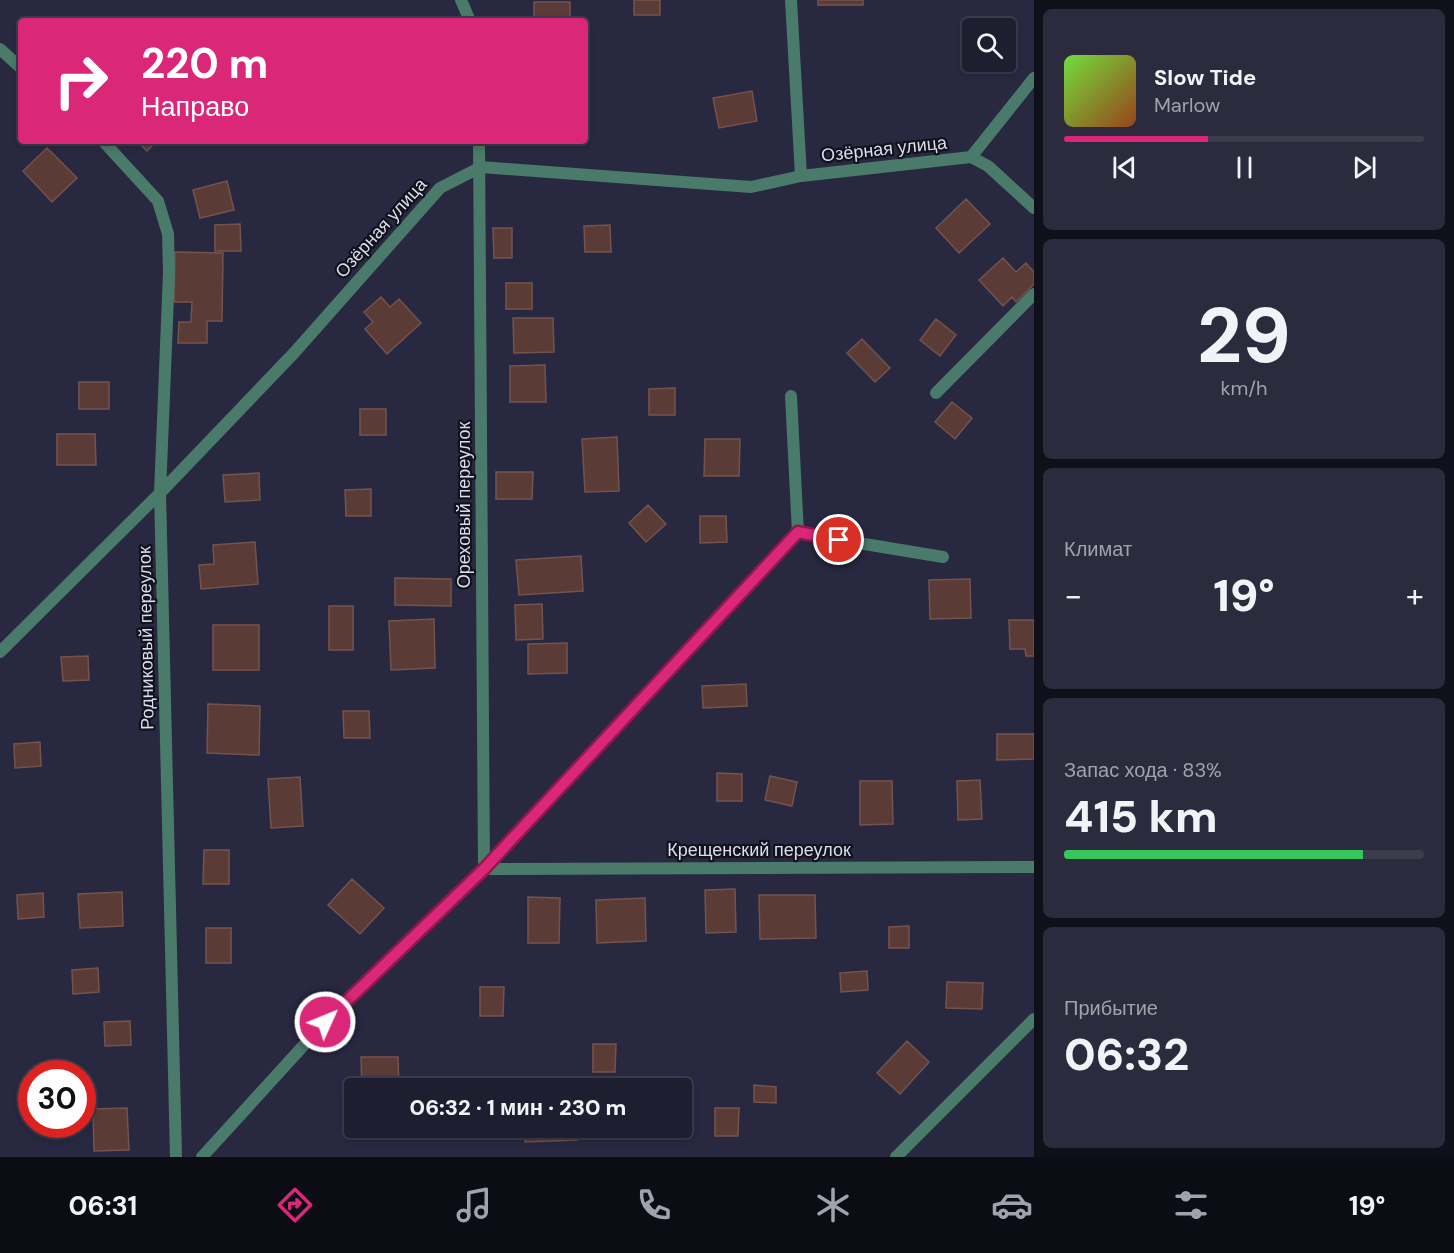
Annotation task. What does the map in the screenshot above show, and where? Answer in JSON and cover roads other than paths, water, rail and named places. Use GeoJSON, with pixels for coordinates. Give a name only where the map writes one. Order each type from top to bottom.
{"type":"FeatureCollection","features":[{"type":"Feature","properties":{"kind":"street"},"geometry":{"type":"LineString","coordinates":[[461,0],[469,18]]}},
{"type":"Feature","properties":{"kind":"street"},"geometry":{"type":"LineString","coordinates":[[791,0],[801,176]]}},
{"type":"Feature","properties":{"kind":"street"},"geometry":{"type":"LineString","coordinates":[[0,49],[18,65]]}},
{"type":"Feature","properties":{"kind":"street"},"geometry":{"type":"LineString","coordinates":[[1034,78],[971,157],[988,166],[1034,208]]}},
{"type":"Feature","properties":{"kind":"street","name":"Родниковый переулок"},"geometry":{"type":"LineString","coordinates":[[106,144],[158,201],[168,234],[169,272],[160,493],[176,1157]]}},
{"type":"Feature","properties":{"kind":"street","name":"Ореховый переулок"},"geometry":{"type":"LineString","coordinates":[[479,144],[484,869]]}},
{"type":"Feature","properties":{"kind":"street","name":"Озёрная улица"},"geometry":{"type":"LineString","coordinates":[[0,652],[160,493],[294,353],[440,188],[481,167],[751,187],[801,176],[971,157]]}},
{"type":"Feature","properties":{"kind":"street"},"geometry":{"type":"LineString","coordinates":[[936,393],[1034,294]]}},
{"type":"Feature","properties":{"kind":"street"},"geometry":{"type":"LineString","coordinates":[[202,1157],[325,1022],[484,869],[798,532],[791,396]]}},
{"type":"Feature","properties":{"kind":"street"},"geometry":{"type":"LineString","coordinates":[[798,532],[943,557]]}},
{"type":"Feature","properties":{"kind":"street","name":"Крещенский переулок"},"geometry":{"type":"LineString","coordinates":[[484,869],[1034,867]]}},
{"type":"Feature","properties":{"kind":"street"},"geometry":{"type":"LineString","coordinates":[[896,1157],[1034,1018]]}}]}
